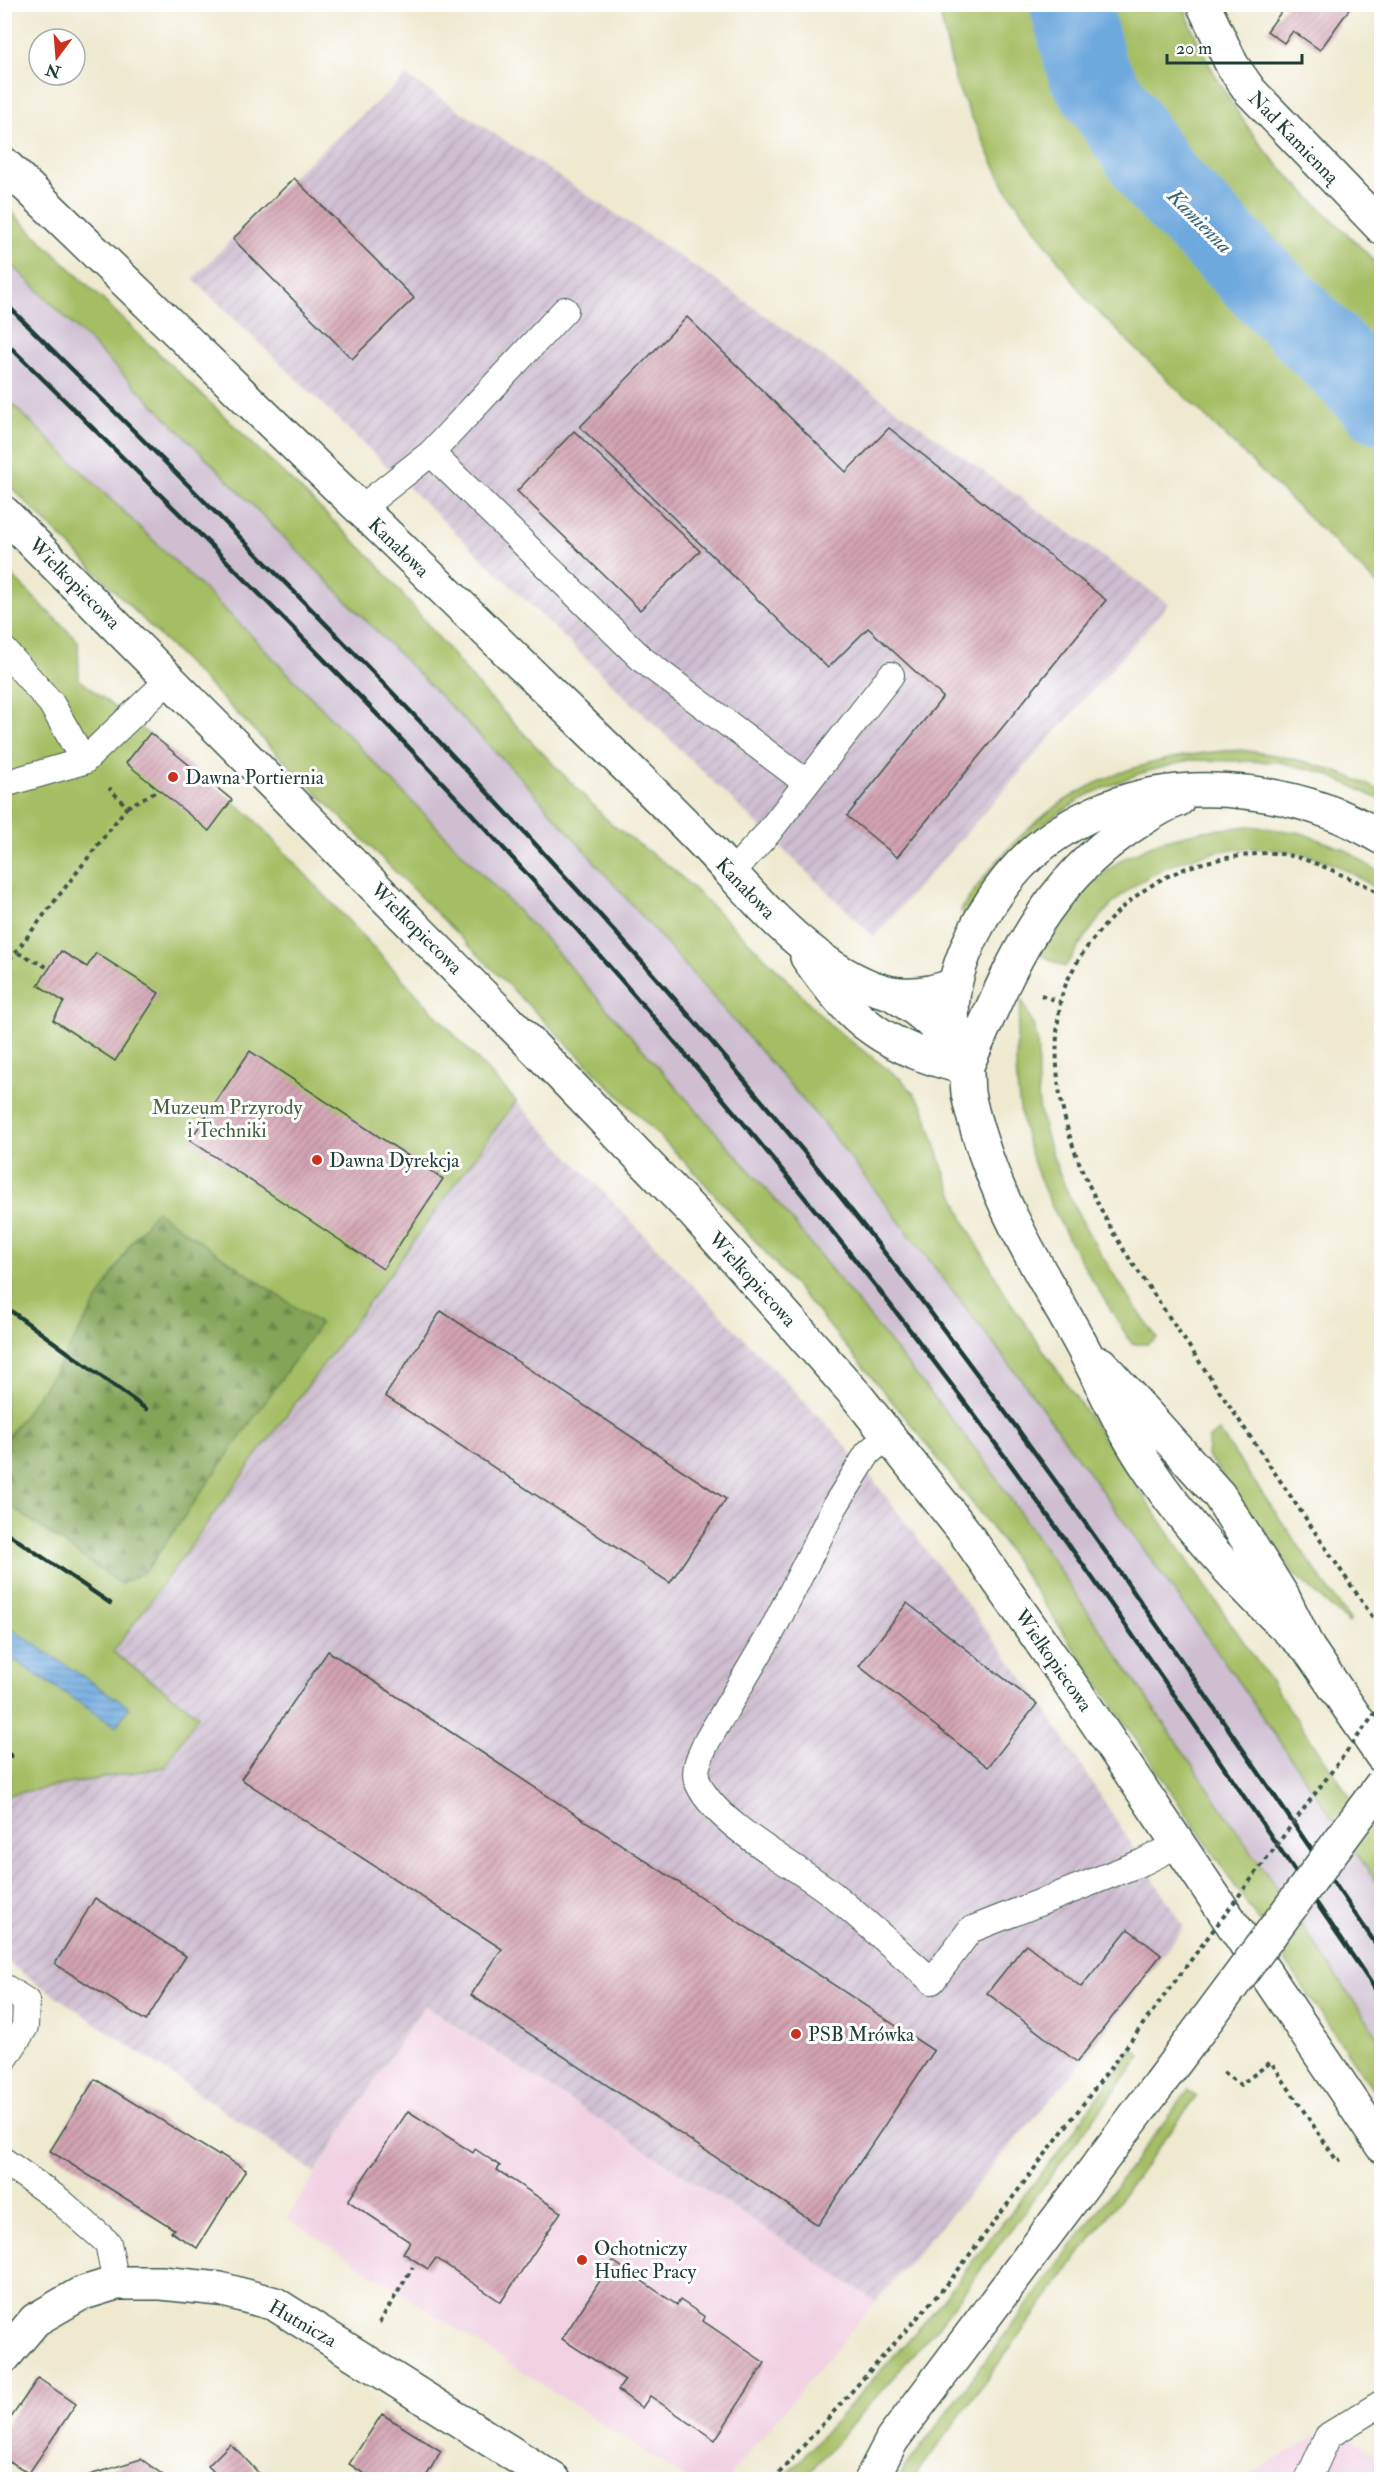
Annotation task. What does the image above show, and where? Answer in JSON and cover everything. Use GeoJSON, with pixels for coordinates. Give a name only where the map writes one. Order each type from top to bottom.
{"type":"FeatureCollection","features":[{"type":"Feature","properties":{"kind":"street","name":"Nad Kamienną"},"geometry":{"type":"LineString","coordinates":[[1203,4],[1232,65],[1250,92],[1382,228]]}},
{"type":"Feature","properties":{"kind":"street","name":"Kanałowa"},"geometry":{"type":"LineString","coordinates":[[4,164],[675,813],[791,934],[831,966],[868,987],[894,994],[933,993],[954,985]]}},
{"type":"Feature","properties":{"kind":"street","name":"Wielkopiecowa"},"geometry":{"type":"LineString","coordinates":[[4,513],[171,678],[694,1213],[889,1435],[963,1530],[1179,1844],[1382,2146]]}},
{"type":"Feature","properties":{"kind":"street"},"geometry":{"type":"LineString","coordinates":[[1382,838],[1360,824],[1326,809],[1283,797],[1241,791],[1168,793],[1118,803],[1082,818],[1049,839],[1028,857],[1004,884],[972,938],[954,985],[952,1023],[966,1068],[973,1115],[1001,1193],[1031,1257],[1079,1341],[1145,1410],[1219,1495],[1283,1597],[1308,1648],[1382,1756]]}},
{"type":"Feature","properties":{"kind":"street"},"geometry":{"type":"LineString","coordinates":[[966,1068],[1002,989],[1037,921],[1053,897],[1096,852],[1157,810],[1202,792]]}},
{"type":"Feature","properties":{"kind":"street","name":"Kanałowa"},"geometry":{"type":"LineString","coordinates":[[791,934],[827,986],[852,1015],[888,1042],[927,1058],[966,1068]]}},
{"type":"Feature","properties":{"kind":"street","name":"Kanałowa"},"geometry":{"type":"LineString","coordinates":[[894,994],[940,1028],[966,1068]]}},
{"type":"Feature","properties":{"kind":"street"},"geometry":{"type":"LineString","coordinates":[[852,2480],[892,2440],[1382,1784]]}},
{"type":"Feature","properties":{"kind":"street","name":"Hutnicza"},"geometry":{"type":"LineString","coordinates":[[4,2357],[35,2320],[80,2294],[116,2283],[161,2283],[220,2289],[275,2304],[554,2480]]}},
{"type":"Feature","properties":{"kind":"street"},"geometry":{"type":"LineString","coordinates":[[871,2480],[892,2440]]}},
{"type":"Feature","properties":{"kind":"lane"},"geometry":{"type":"LineString","coordinates":[[360,509],[431,453],[565,310]]}},
{"type":"Feature","properties":{"kind":"lane"},"geometry":{"type":"LineString","coordinates":[[431,453],[643,660],[807,783]]}},
{"type":"Feature","properties":{"kind":"lane"},"geometry":{"type":"LineString","coordinates":[[4,650],[51,703],[84,761]]}},
{"type":"Feature","properties":{"kind":"lane"},"geometry":{"type":"LineString","coordinates":[[731,873],[767,834],[891,675]]}},
{"type":"Feature","properties":{"kind":"lane"},"geometry":{"type":"LineString","coordinates":[[4,784],[84,761],[171,678]]}},
{"type":"Feature","properties":{"kind":"lane"},"geometry":{"type":"LineString","coordinates":[[889,1435],[868,1453],[835,1506],[771,1633],[707,1741],[698,1760],[697,1779],[711,1803],[730,1821],[831,1893],[933,1981],[970,1930],[1143,1862],[1179,1844]]}},
{"type":"Feature","properties":{"kind":"lane"},"geometry":{"type":"LineString","coordinates":[[4,1987],[26,2001],[25,2027],[4,2060]]}},
{"type":"Feature","properties":{"kind":"lane"},"geometry":{"type":"LineString","coordinates":[[4,2162],[59,2200],[108,2243],[116,2283]]}},
{"type":"Feature","properties":{"kind":"lane"},"geometry":{"type":"LineString","coordinates":[[1308,2480],[1328,2436],[1382,2403]]}},
{"type":"Feature","properties":{"kind":"path"},"geometry":{"type":"LineString","coordinates":[[84,761],[126,807]]}},
{"type":"Feature","properties":{"kind":"path"},"geometry":{"type":"LineString","coordinates":[[4,967],[18,953],[126,807],[159,790]]}},
{"type":"Feature","properties":{"kind":"path"},"geometry":{"type":"LineString","coordinates":[[1382,897],[1374,890],[1323,866],[1273,853],[1213,859],[1180,869],[1146,888],[1119,908],[1088,945],[1060,1002],[1056,1078],[1076,1161],[1092,1196],[1122,1249],[1382,1631]]}},
{"type":"Feature","properties":{"kind":"path"},"geometry":{"type":"LineString","coordinates":[[18,953],[49,968]]}},
{"type":"Feature","properties":{"kind":"path"},"geometry":{"type":"LineString","coordinates":[[773,2480],[949,2282],[1382,1704]]}},
{"type":"Feature","properties":{"kind":"path"},"geometry":{"type":"LineString","coordinates":[[1223,2072],[1240,2085],[1271,2062],[1326,2145]]}},
{"type":"Feature","properties":{"kind":"path"},"geometry":{"type":"LineString","coordinates":[[380,2321],[413,2267]]}},
{"type":"Feature","properties":{"kind":"shaded area"},"geometry":{"type":"Polygon","coordinates":[[[407,76],[717,281],[1169,604],[874,937],[193,279],[295,174],[407,76]]]}},
{"type":"Feature","properties":{"kind":"shaded area"},"geometry":{"type":"Polygon","coordinates":[[[4,258],[150,401],[522,779],[824,1124],[952,1288],[1027,1387],[1217,1651],[1381,1889],[1381,2041],[984,1460],[773,1197],[547,941],[5,396],[4,258]]]}},
{"type":"Feature","properties":{"kind":"shaded area"},"geometry":{"type":"Polygon","coordinates":[[[516,1101],[829,1427],[862,1465],[1041,1702],[1184,1927],[1075,2071],[876,2301],[424,2005],[315,2173],[5,1961],[5,1795],[165,1767],[198,1715],[113,1652],[516,1101]]]}},
{"type":"Feature","properties":{"kind":"shaded area","name":"Ochotniczy Hufiec Pracy"},"geometry":{"type":"Polygon","coordinates":[[[424,2006],[876,2301],[727,2479],[686,2479],[287,2218],[424,2006]]]}},
{"type":"Feature","properties":{"kind":"shaded area"},"geometry":{"type":"Polygon","coordinates":[[[1331,2427],[1381,2457],[1381,2479],[1240,2480],[1331,2427]]]}},
{"type":"Feature","properties":{"kind":"green space"},"geometry":{"type":"Polygon","coordinates":[[[938,5],[1184,5],[1190,24],[1210,66],[1237,111],[1265,150],[1381,268],[1381,588],[1089,303],[1005,187],[956,84],[938,5]]]}},
{"type":"Feature","properties":{"kind":"green space"},"geometry":{"type":"Polygon","coordinates":[[[4,205],[374,560],[482,690],[610,823],[674,870],[774,966],[832,1027],[902,1080],[923,1105],[943,1169],[966,1225],[1009,1300],[1381,1842],[1381,1889],[1217,1651],[1027,1387],[824,1124],[522,779],[150,401],[5,258],[4,205]]]}},
{"type":"Feature","properties":{"kind":"green space"},"geometry":{"type":"Polygon","coordinates":[[[4,396],[248,632],[547,941],[773,1197],[984,1460],[1381,2041],[1381,2102],[1003,1543],[915,1429],[816,1310],[692,1169],[5,481],[4,396]]]}},
{"type":"Feature","properties":{"kind":"green space","name":"Muzeum Przyrody i Techniki"},"geometry":{"type":"Polygon","coordinates":[[[4,568],[78,641],[79,679],[250,815],[516,1101],[113,1652],[198,1715],[165,1767],[5,1795],[4,568]]]}},
{"type":"Feature","properties":{"kind":"green space"},"geometry":{"type":"Polygon","coordinates":[[[1241,750],[1296,760],[1330,770],[1381,791],[1381,800],[1324,773],[1279,762],[1190,760],[1138,774],[1085,796],[1044,823],[965,917],[961,910],[988,872],[1016,840],[1047,813],[1079,792],[1115,775],[1153,762],[1195,754],[1241,750]]]}},
{"type":"Feature","properties":{"kind":"green space"},"geometry":{"type":"Polygon","coordinates":[[[1250,826],[1301,833],[1346,850],[1381,874],[1381,893],[1352,873],[1320,859],[1286,851],[1252,848],[1217,851],[1184,860],[1152,875],[1122,895],[1098,920],[1065,967],[1037,953],[1082,890],[1121,860],[1161,841],[1203,831],[1250,826]]]}},
{"type":"Feature","properties":{"kind":"green space"},"geometry":{"type":"Polygon","coordinates":[[[1022,1000],[1036,1034],[1039,1106],[1049,1146],[1060,1176],[1088,1232],[1121,1286],[1157,1338],[1147,1344],[1132,1344],[1082,1262],[1041,1182],[1027,1140],[1018,1096],[1016,1050],[1022,1000]]]}},
{"type":"Feature","properties":{"kind":"green space"},"geometry":{"type":"Polygon","coordinates":[[[156,1211],[320,1324],[146,1571],[121,1584],[5,1502],[5,1441],[60,1364],[131,1243],[156,1211]]]}},
{"type":"Feature","properties":{"kind":"green space"},"geometry":{"type":"Polygon","coordinates":[[[1219,1431],[1350,1620],[1349,1623],[1292,1572],[1207,1455],[1209,1438],[1219,1431]]]}},
{"type":"Feature","properties":{"kind":"green space"},"geometry":{"type":"Polygon","coordinates":[[[1132,2048],[1141,2056],[940,2324],[804,2479],[783,2479],[929,2317],[1066,2142],[1132,2048]]]}},
{"type":"Feature","properties":{"kind":"green space"},"geometry":{"type":"Polygon","coordinates":[[[1188,2090],[1196,2097],[913,2479],[897,2479],[1188,2090]]]}},
{"type":"Feature","properties":{"kind":"water"},"geometry":{"type":"Polygon","coordinates":[[[4,1624],[129,1707],[116,1727],[5,1654],[4,1624]]]}},
{"type":"Feature","properties":{"kind":"building"},"geometry":{"type":"Polygon","coordinates":[[[1287,4],[1353,4],[1320,50],[1293,31],[1284,43],[1267,31],[1287,4]]]}},
{"type":"Feature","properties":{"kind":"building"},"geometry":{"type":"Polygon","coordinates":[[[294,178],[414,298],[352,359],[233,239],[294,178]]]}},
{"type":"Feature","properties":{"kind":"building"},"geometry":{"type":"Polygon","coordinates":[[[687,317],[846,472],[889,428],[1106,600],[897,857],[847,816],[943,697],[868,628],[828,668],[580,427],[687,317]]]}},
{"type":"Feature","properties":{"kind":"building"},"geometry":{"type":"Polygon","coordinates":[[[574,431],[700,551],[640,610],[517,491],[574,431]]]}},
{"type":"Feature","properties":{"kind":"building","name":"Dawna Portiernia"},"geometry":{"type":"Polygon","coordinates":[[[150,733],[232,800],[209,831],[126,763],[150,733]]]}},
{"type":"Feature","properties":{"kind":"building"},"geometry":{"type":"Polygon","coordinates":[[[61,951],[87,967],[96,953],[159,993],[115,1061],[53,1020],[64,1002],[38,985],[61,951]]]}},
{"type":"Feature","properties":{"kind":"building","name":"Dawna Dyrekcja"},"geometry":{"type":"Polygon","coordinates":[[[250,1051],[443,1179],[383,1269],[190,1140],[250,1051]]]}},
{"type":"Feature","properties":{"kind":"building"},"geometry":{"type":"Polygon","coordinates":[[[441,1311],[726,1499],[670,1583],[385,1396],[441,1311]]]}},
{"type":"Feature","properties":{"kind":"building"},"geometry":{"type":"Polygon","coordinates":[[[907,1603],[1037,1704],[988,1767],[859,1666],[907,1603]]]}},
{"type":"Feature","properties":{"kind":"building"},"geometry":{"type":"Polygon","coordinates":[[[328,1651],[934,2051],[818,2225],[471,1995],[502,1949],[241,1779],[328,1651]]]}},
{"type":"Feature","properties":{"kind":"building"},"geometry":{"type":"Polygon","coordinates":[[[95,1898],[186,1956],[146,2021],[55,1964],[95,1898]]]}},
{"type":"Feature","properties":{"kind":"building"},"geometry":{"type":"Polygon","coordinates":[[[1128,1929],[1161,1955],[1077,2062],[987,1993],[1026,1944],[1081,1987],[1128,1929]]]}},
{"type":"Feature","properties":{"kind":"building"},"geometry":{"type":"Polygon","coordinates":[[[95,2079],[219,2156],[220,2154],[246,2170],[197,2248],[171,2232],[174,2229],[50,2151],[95,2079]]]}},
{"type":"Feature","properties":{"kind":"building"},"geometry":{"type":"Polygon","coordinates":[[[408,2111],[473,2153],[475,2149],[500,2166],[497,2170],[561,2212],[501,2302],[436,2258],[428,2269],[403,2253],[410,2242],[348,2201],[408,2111]]]}},
{"type":"Feature","properties":{"kind":"building"},"geometry":{"type":"Polygon","coordinates":[[[613,2261],[677,2305],[680,2300],[705,2317],[703,2321],[765,2363],[715,2440],[650,2396],[642,2408],[618,2390],[625,2380],[562,2339],[613,2261]]]}},
{"type":"Feature","properties":{"kind":"building"},"geometry":{"type":"Polygon","coordinates":[[[38,2378],[76,2404],[29,2473],[4,2458],[4,2428],[38,2378]]]}},
{"type":"Feature","properties":{"kind":"building"},"geometry":{"type":"Polygon","coordinates":[[[382,2414],[441,2451],[424,2480],[374,2480],[349,2464],[382,2414]]]}},
{"type":"Feature","properties":{"kind":"building"},"geometry":{"type":"Polygon","coordinates":[[[230,2444],[265,2480],[226,2480],[222,2476],[220,2478],[208,2466],[230,2444]]]}},
{"type":"Feature","properties":{"kind":"building"},"geometry":{"type":"Polygon","coordinates":[[[141,2459],[170,2480],[85,2480],[83,2477],[141,2459]]]}},
{"type":"Feature","properties":{"kind":"waterway","name":"Kamienna"},"geometry":{"type":"LineString","coordinates":[[1070,4],[1088,72],[1161,181],[1382,404]]}},
{"type":"Feature","properties":{"kind":"railway"},"geometry":{"type":"LineString","coordinates":[[4,302],[300,598],[494,799],[681,1006],[771,1112],[933,1315],[1011,1420],[1161,1631],[1382,1953]]}},
{"type":"Feature","properties":{"kind":"railway"},"geometry":{"type":"LineString","coordinates":[[4,341],[240,574],[470,812],[609,966],[744,1124],[905,1323],[1046,1513],[1382,1999]]}},
{"type":"Feature","properties":{"kind":"railway"},"geometry":{"type":"LineString","coordinates":[[4,1306],[146,1409]]}},
{"type":"Feature","properties":{"kind":"railway"},"geometry":{"type":"LineString","coordinates":[[4,1531],[110,1603]]}},
{"type":"Feature","properties":{"kind":"railway"},"geometry":{"type":"LineString","coordinates":[[4,1751],[11,1756]]}},
{"type":"Feature","properties":{"kind":"place","name":"Dawna Portiernia"},"geometry":{"type":"Point","coordinates":[173,777]}},
{"type":"Feature","properties":{"kind":"place","name":"Dawna Dyrekcja"},"geometry":{"type":"Point","coordinates":[317,1160]}},
{"type":"Feature","properties":{"kind":"place","name":"PSB Mrówka"},"geometry":{"type":"Point","coordinates":[796,2034]}},
{"type":"Feature","properties":{"kind":"place","name":"Ochotniczy Hufiec Pracy"},"geometry":{"type":"Point","coordinates":[582,2260]}}]}
